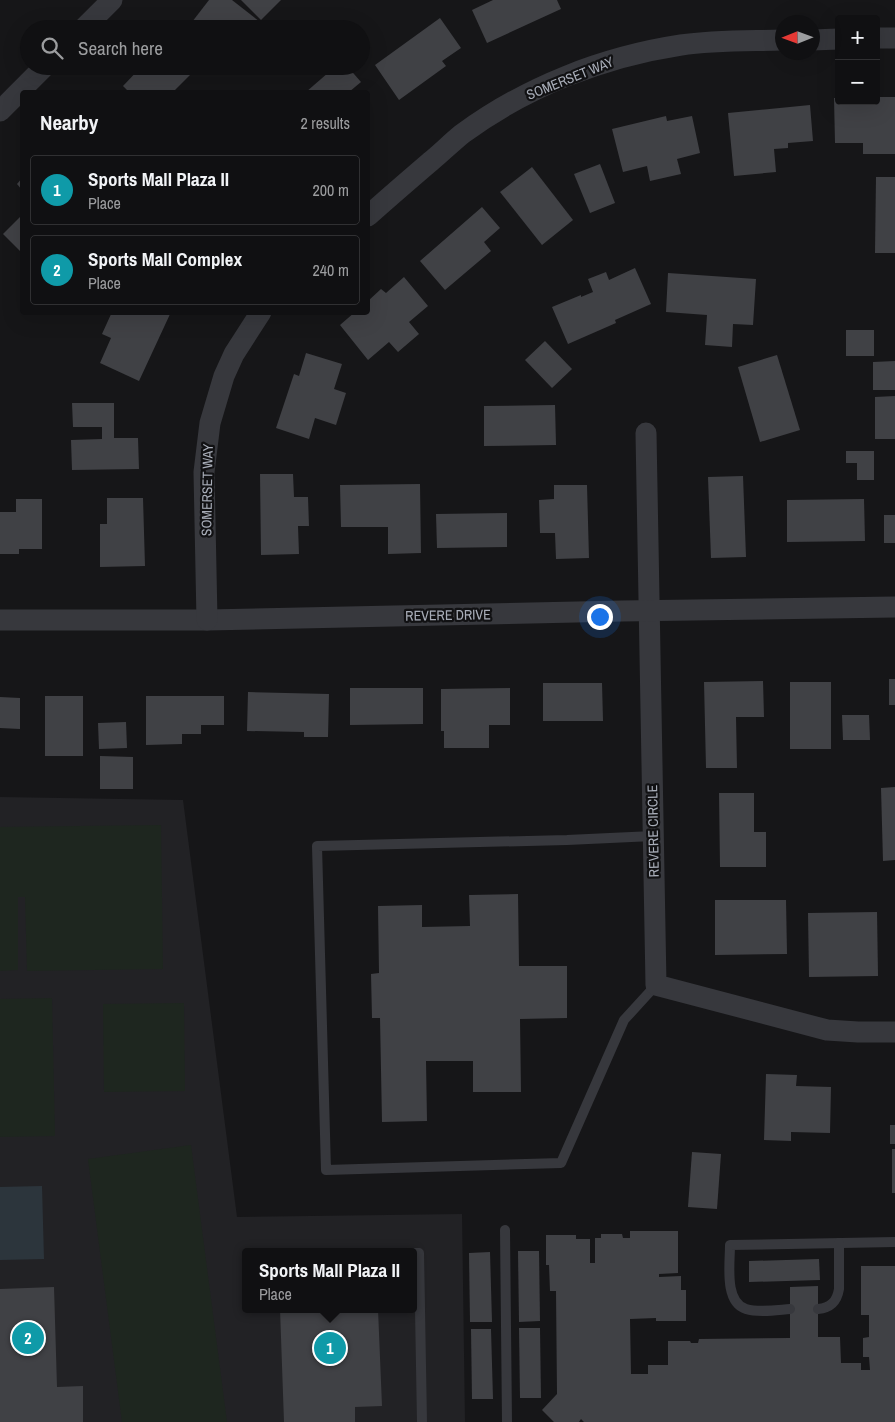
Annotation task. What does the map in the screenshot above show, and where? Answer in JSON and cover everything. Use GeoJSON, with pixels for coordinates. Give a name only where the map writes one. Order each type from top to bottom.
{"type":"FeatureCollection","features":[{"type":"Feature","properties":{"kind":"street"},"geometry":{"type":"LineString","coordinates":[[92,20],[112,0]]}},
{"type":"Feature","properties":{"kind":"street"},"geometry":{"type":"LineString","coordinates":[[880,38],[895,38]]}},
{"type":"Feature","properties":{"kind":"street"},"geometry":{"type":"LineString","coordinates":[[820,40],[835,39]]}},
{"type":"Feature","properties":{"kind":"street","name":"SOMERSET WAY"},"geometry":{"type":"LineString","coordinates":[[370,214],[461,135],[489,116],[550,83],[614,59],[648,51],[716,42],[775,40]]}},
{"type":"Feature","properties":{"kind":"street"},"geometry":{"type":"LineString","coordinates":[[21,90],[36,75]]}},
{"type":"Feature","properties":{"kind":"street"},"geometry":{"type":"LineString","coordinates":[[0,111],[20,91]]}},
{"type":"Feature","properties":{"kind":"street","name":"SOMERSET WAY"},"geometry":{"type":"LineString","coordinates":[[207,620],[204,472],[210,423],[224,376],[234,354],[259,315]]}},
{"type":"Feature","properties":{"kind":"street","name":"REVERE CIRCLE"},"geometry":{"type":"LineString","coordinates":[[646,433],[656,985]]}},
{"type":"Feature","properties":{"kind":"street","name":"REVERE DRIVE"},"geometry":{"type":"LineString","coordinates":[[0,620],[207,620],[895,607]]}},
{"type":"Feature","properties":{"kind":"street"},"geometry":{"type":"LineString","coordinates":[[656,985],[827,1030],[895,1032]]}},
{"type":"Feature","properties":{"kind":"lane"},"geometry":{"type":"LineString","coordinates":[[653,836],[317,846],[326,1170],[561,1164],[624,1020],[656,985]]}},
{"type":"Feature","properties":{"kind":"lane"},"geometry":{"type":"LineString","coordinates":[[505,1230],[508,1422]]}},
{"type":"Feature","properties":{"kind":"lane"},"geometry":{"type":"LineString","coordinates":[[790,1309],[746,1309],[734,1301],[730,1290],[730,1245],[895,1242]]}},
{"type":"Feature","properties":{"kind":"lane"},"geometry":{"type":"LineString","coordinates":[[818,1309],[831,1305],[838,1296],[838,1243]]}},
{"type":"Feature","properties":{"kind":"lane"},"geometry":{"type":"LineString","coordinates":[[417,1253],[419,1253],[422,1422]]}},
{"type":"Feature","properties":{"kind":"shaded area"},"geometry":{"type":"Polygon","coordinates":[[[0,797],[183,800],[237,1217],[462,1214],[465,1422],[0,1422],[0,797]]]}},
{"type":"Feature","properties":{"kind":"shaded area"},"geometry":{"type":"Polygon","coordinates":[[[161,825],[163,969],[27,971],[25,897],[18,897],[18,970],[0,971],[0,827],[161,825]]]}},
{"type":"Feature","properties":{"kind":"shaded area"},"geometry":{"type":"Polygon","coordinates":[[[52,998],[55,1136],[0,1137],[0,999],[52,998]]]}},
{"type":"Feature","properties":{"kind":"shaded area"},"geometry":{"type":"Polygon","coordinates":[[[184,1003],[185,1091],[104,1092],[103,1004],[184,1003]]]}},
{"type":"Feature","properties":{"kind":"shaded area"},"geometry":{"type":"Polygon","coordinates":[[[191,1145],[227,1422],[122,1422],[88,1159],[191,1145]]]}},
{"type":"Feature","properties":{"kind":"shaded area"},"geometry":{"type":"Polygon","coordinates":[[[42,1186],[44,1259],[0,1260],[0,1187],[42,1186]]]}},
{"type":"Feature","properties":{"kind":"building"},"geometry":{"type":"Polygon","coordinates":[[[209,0],[232,0],[258,20],[194,20],[209,0]]]}},
{"type":"Feature","properties":{"kind":"building"},"geometry":{"type":"Polygon","coordinates":[[[241,0],[281,0],[261,20],[241,0]]]}},
{"type":"Feature","properties":{"kind":"building"},"geometry":{"type":"Polygon","coordinates":[[[493,0],[557,0],[561,9],[487,43],[472,10],[493,0]]]}},
{"type":"Feature","properties":{"kind":"building"},"geometry":{"type":"Polygon","coordinates":[[[440,18],[461,48],[442,61],[446,66],[399,100],[375,65],[440,18]]]}},
{"type":"Feature","properties":{"kind":"building"},"geometry":{"type":"Polygon","coordinates":[[[133,75],[190,75],[175,90],[127,90],[123,86],[133,75]]]}},
{"type":"Feature","properties":{"kind":"building"},"geometry":{"type":"Polygon","coordinates":[[[326,75],[355,75],[361,82],[351,90],[308,90],[326,75]]]}},
{"type":"Feature","properties":{"kind":"building"},"geometry":{"type":"Polygon","coordinates":[[[880,97],[895,97],[895,154],[863,154],[863,143],[835,143],[834,98],[835,105],[880,105],[880,97]]]}},
{"type":"Feature","properties":{"kind":"building"},"geometry":{"type":"Polygon","coordinates":[[[810,105],[813,141],[788,143],[788,148],[774,149],[776,172],[734,176],[728,113],[810,105]]]}},
{"type":"Feature","properties":{"kind":"building"},"geometry":{"type":"Polygon","coordinates":[[[666,116],[667,121],[692,116],[700,153],[677,159],[681,174],[650,181],[647,166],[623,172],[612,129],[666,116]]]}},
{"type":"Feature","properties":{"kind":"building"},"geometry":{"type":"Polygon","coordinates":[[[600,164],[615,203],[590,213],[574,174],[600,164]]]}},
{"type":"Feature","properties":{"kind":"building"},"geometry":{"type":"Polygon","coordinates":[[[532,167],[573,220],[542,245],[500,192],[532,167]]]}},
{"type":"Feature","properties":{"kind":"building"},"geometry":{"type":"Polygon","coordinates":[[[876,177],[895,177],[895,253],[875,253],[876,177]]]}},
{"type":"Feature","properties":{"kind":"building"},"geometry":{"type":"Polygon","coordinates":[[[482,207],[500,228],[484,242],[491,251],[445,290],[420,261],[482,207]]]}},
{"type":"Feature","properties":{"kind":"building"},"geometry":{"type":"Polygon","coordinates":[[[20,217],[20,251],[3,234],[20,217]]]}},
{"type":"Feature","properties":{"kind":"building"},"geometry":{"type":"Polygon","coordinates":[[[635,268],[651,304],[615,320],[616,323],[568,344],[552,307],[593,292],[588,279],[606,272],[609,280],[635,268]]]}},
{"type":"Feature","properties":{"kind":"building"},"geometry":{"type":"Polygon","coordinates":[[[668,273],[756,279],[753,325],[733,324],[732,347],[705,345],[707,315],[666,312],[668,273]]]}},
{"type":"Feature","properties":{"kind":"building"},"geometry":{"type":"Polygon","coordinates":[[[404,277],[428,306],[409,322],[419,334],[398,352],[389,342],[368,360],[340,325],[352,315],[370,315],[370,299],[381,289],[386,293],[404,277]]]}},
{"type":"Feature","properties":{"kind":"building"},"geometry":{"type":"Polygon","coordinates":[[[111,315],[170,315],[139,381],[100,363],[111,338],[102,334],[111,315]]]}},
{"type":"Feature","properties":{"kind":"building"},"geometry":{"type":"Polygon","coordinates":[[[846,330],[874,330],[874,356],[846,356],[846,330]]]}},
{"type":"Feature","properties":{"kind":"building"},"geometry":{"type":"Polygon","coordinates":[[[545,341],[572,369],[552,388],[525,360],[545,341]]]}},
{"type":"Feature","properties":{"kind":"building"},"geometry":{"type":"Polygon","coordinates":[[[306,353],[342,364],[334,389],[346,393],[336,425],[315,418],[309,439],[276,428],[294,374],[299,376],[306,353]]]}},
{"type":"Feature","properties":{"kind":"building"},"geometry":{"type":"Polygon","coordinates":[[[777,355],[800,430],[760,442],[738,367],[777,355]]]}},
{"type":"Feature","properties":{"kind":"building"},"geometry":{"type":"Polygon","coordinates":[[[895,361],[895,390],[873,390],[873,362],[895,361]]]}},
{"type":"Feature","properties":{"kind":"building"},"geometry":{"type":"Polygon","coordinates":[[[895,396],[895,439],[875,439],[875,397],[895,396]]]}},
{"type":"Feature","properties":{"kind":"building"},"geometry":{"type":"Polygon","coordinates":[[[72,403],[114,403],[114,438],[138,438],[139,469],[72,470],[71,440],[102,439],[102,427],[73,427],[72,403]]]}},
{"type":"Feature","properties":{"kind":"building"},"geometry":{"type":"Polygon","coordinates":[[[555,405],[556,445],[484,446],[484,406],[555,405]]]}},
{"type":"Feature","properties":{"kind":"building"},"geometry":{"type":"Polygon","coordinates":[[[846,451],[874,451],[874,480],[857,480],[857,463],[846,463],[846,451]]]}},
{"type":"Feature","properties":{"kind":"building"},"geometry":{"type":"Polygon","coordinates":[[[260,474],[293,474],[294,497],[308,497],[309,526],[298,526],[299,554],[261,555],[260,474]]]}},
{"type":"Feature","properties":{"kind":"building"},"geometry":{"type":"Polygon","coordinates":[[[743,476],[746,557],[711,558],[708,477],[743,476]]]}},
{"type":"Feature","properties":{"kind":"building"},"geometry":{"type":"Polygon","coordinates":[[[420,484],[421,553],[388,554],[388,527],[341,527],[340,485],[420,484]]]}},
{"type":"Feature","properties":{"kind":"building"},"geometry":{"type":"Polygon","coordinates":[[[554,485],[587,485],[589,558],[556,559],[555,533],[540,533],[539,500],[554,499],[554,485]]]}},
{"type":"Feature","properties":{"kind":"building"},"geometry":{"type":"Polygon","coordinates":[[[107,498],[143,498],[145,566],[100,567],[100,524],[107,524],[107,498]]]}},
{"type":"Feature","properties":{"kind":"building"},"geometry":{"type":"Polygon","coordinates":[[[16,499],[42,499],[42,549],[19,549],[19,554],[0,554],[0,512],[16,512],[16,499]]]}},
{"type":"Feature","properties":{"kind":"building"},"geometry":{"type":"Polygon","coordinates":[[[864,499],[865,541],[787,542],[787,500],[864,499]]]}},
{"type":"Feature","properties":{"kind":"building"},"geometry":{"type":"Polygon","coordinates":[[[507,513],[507,547],[437,548],[436,514],[507,513]]]}},
{"type":"Feature","properties":{"kind":"building"},"geometry":{"type":"Polygon","coordinates":[[[884,515],[895,515],[895,543],[884,543],[884,515]]]}},
{"type":"Feature","properties":{"kind":"building"},"geometry":{"type":"Polygon","coordinates":[[[889,679],[895,679],[895,705],[889,705],[889,679]]]}},
{"type":"Feature","properties":{"kind":"building"},"geometry":{"type":"Polygon","coordinates":[[[763,681],[764,717],[736,717],[737,768],[706,768],[704,682],[763,681]]]}},
{"type":"Feature","properties":{"kind":"building"},"geometry":{"type":"Polygon","coordinates":[[[790,682],[831,682],[831,749],[790,749],[790,682]]]}},
{"type":"Feature","properties":{"kind":"building"},"geometry":{"type":"Polygon","coordinates":[[[543,683],[602,683],[603,721],[543,721],[543,683]]]}},
{"type":"Feature","properties":{"kind":"building"},"geometry":{"type":"Polygon","coordinates":[[[350,688],[423,688],[423,724],[350,725],[350,688]]]}},
{"type":"Feature","properties":{"kind":"building"},"geometry":{"type":"Polygon","coordinates":[[[510,688],[510,725],[489,725],[489,748],[444,748],[444,731],[441,731],[441,689],[510,688]]]}},
{"type":"Feature","properties":{"kind":"building"},"geometry":{"type":"Polygon","coordinates":[[[248,692],[329,694],[328,737],[304,737],[304,732],[247,731],[248,692]]]}},
{"type":"Feature","properties":{"kind":"building"},"geometry":{"type":"Polygon","coordinates":[[[45,696],[83,696],[83,756],[45,756],[45,696]]]}},
{"type":"Feature","properties":{"kind":"building"},"geometry":{"type":"Polygon","coordinates":[[[146,696],[224,696],[224,725],[201,725],[201,734],[182,734],[182,744],[146,745],[146,696]]]}},
{"type":"Feature","properties":{"kind":"building"},"geometry":{"type":"Polygon","coordinates":[[[0,697],[20,698],[20,729],[0,728],[0,697]]]}},
{"type":"Feature","properties":{"kind":"building"},"geometry":{"type":"Polygon","coordinates":[[[842,715],[869,715],[870,740],[843,740],[842,715]]]}},
{"type":"Feature","properties":{"kind":"building"},"geometry":{"type":"Polygon","coordinates":[[[126,722],[127,748],[99,749],[98,723],[126,722]]]}},
{"type":"Feature","properties":{"kind":"building"},"geometry":{"type":"Polygon","coordinates":[[[100,756],[133,757],[133,789],[100,789],[100,756]]]}},
{"type":"Feature","properties":{"kind":"building"},"geometry":{"type":"Polygon","coordinates":[[[895,787],[895,860],[883,861],[881,788],[895,787]]]}},
{"type":"Feature","properties":{"kind":"building"},"geometry":{"type":"Polygon","coordinates":[[[719,793],[754,793],[754,832],[766,832],[766,867],[720,867],[719,793]]]}},
{"type":"Feature","properties":{"kind":"building"},"geometry":{"type":"Polygon","coordinates":[[[518,894],[519,966],[567,966],[567,1018],[520,1019],[521,1092],[473,1092],[473,1061],[426,1061],[427,1121],[382,1122],[380,1018],[372,1018],[371,974],[379,973],[378,906],[422,905],[422,927],[470,926],[469,895],[518,894]]]}},
{"type":"Feature","properties":{"kind":"building"},"geometry":{"type":"Polygon","coordinates":[[[715,900],[786,900],[787,954],[715,955],[715,900]]]}},
{"type":"Feature","properties":{"kind":"building"},"geometry":{"type":"Polygon","coordinates":[[[877,912],[878,976],[809,977],[808,913],[877,912]]]}},
{"type":"Feature","properties":{"kind":"building"},"geometry":{"type":"Polygon","coordinates":[[[766,1074],[797,1075],[796,1086],[831,1087],[830,1133],[791,1132],[791,1141],[764,1140],[766,1074]]]}},
{"type":"Feature","properties":{"kind":"building"},"geometry":{"type":"Polygon","coordinates":[[[890,1125],[895,1125],[895,1144],[890,1144],[890,1125]]]}},
{"type":"Feature","properties":{"kind":"building"},"geometry":{"type":"Polygon","coordinates":[[[892,1149],[895,1149],[895,1193],[892,1193],[892,1149]]]}},
{"type":"Feature","properties":{"kind":"building"},"geometry":{"type":"Polygon","coordinates":[[[692,1152],[721,1154],[717,1209],[688,1207],[692,1152]]]}},
{"type":"Feature","properties":{"kind":"building"},"geometry":{"type":"Polygon","coordinates":[[[630,1231],[678,1231],[678,1273],[659,1274],[659,1277],[681,1276],[681,1290],[686,1290],[686,1321],[656,1321],[656,1318],[630,1319],[631,1374],[648,1374],[648,1365],[668,1365],[668,1341],[698,1343],[699,1339],[790,1338],[790,1287],[818,1286],[818,1337],[840,1337],[841,1363],[861,1363],[861,1370],[870,1370],[869,1357],[863,1357],[863,1338],[869,1337],[869,1315],[861,1315],[861,1266],[895,1266],[895,1422],[584,1422],[581,1419],[579,1422],[554,1422],[542,1410],[557,1394],[556,1291],[550,1291],[549,1265],[546,1265],[546,1235],[576,1235],[576,1239],[590,1239],[590,1263],[595,1263],[595,1238],[601,1238],[601,1234],[622,1234],[623,1238],[630,1238],[630,1231]]]}},
{"type":"Feature","properties":{"kind":"building"},"geometry":{"type":"Polygon","coordinates":[[[518,1251],[539,1251],[540,1321],[519,1322],[518,1251]]]}},
{"type":"Feature","properties":{"kind":"building"},"geometry":{"type":"Polygon","coordinates":[[[490,1252],[492,1322],[470,1322],[469,1253],[490,1252]]]}},
{"type":"Feature","properties":{"kind":"building"},"geometry":{"type":"Polygon","coordinates":[[[819,1259],[820,1280],[749,1282],[749,1261],[819,1259]]]}},
{"type":"Feature","properties":{"kind":"building"},"geometry":{"type":"Polygon","coordinates":[[[54,1287],[57,1387],[83,1386],[83,1422],[0,1422],[0,1289],[54,1287]]]}},
{"type":"Feature","properties":{"kind":"building"},"geometry":{"type":"Polygon","coordinates":[[[280,1313],[378,1313],[382,1406],[355,1407],[355,1422],[284,1422],[280,1313]]]}},
{"type":"Feature","properties":{"kind":"building"},"geometry":{"type":"Polygon","coordinates":[[[519,1328],[540,1328],[541,1398],[520,1398],[519,1328]]]}},
{"type":"Feature","properties":{"kind":"building"},"geometry":{"type":"Polygon","coordinates":[[[471,1329],[491,1329],[493,1399],[472,1399],[471,1329]]]}},
{"type":"Feature","properties":{"kind":"place","name":"Sports Mall Complex"},"geometry":{"type":"Point","coordinates":[28,1338]}},
{"type":"Feature","properties":{"kind":"place","name":"Sports Mall Plaza II"},"geometry":{"type":"Point","coordinates":[330,1348]}}]}
